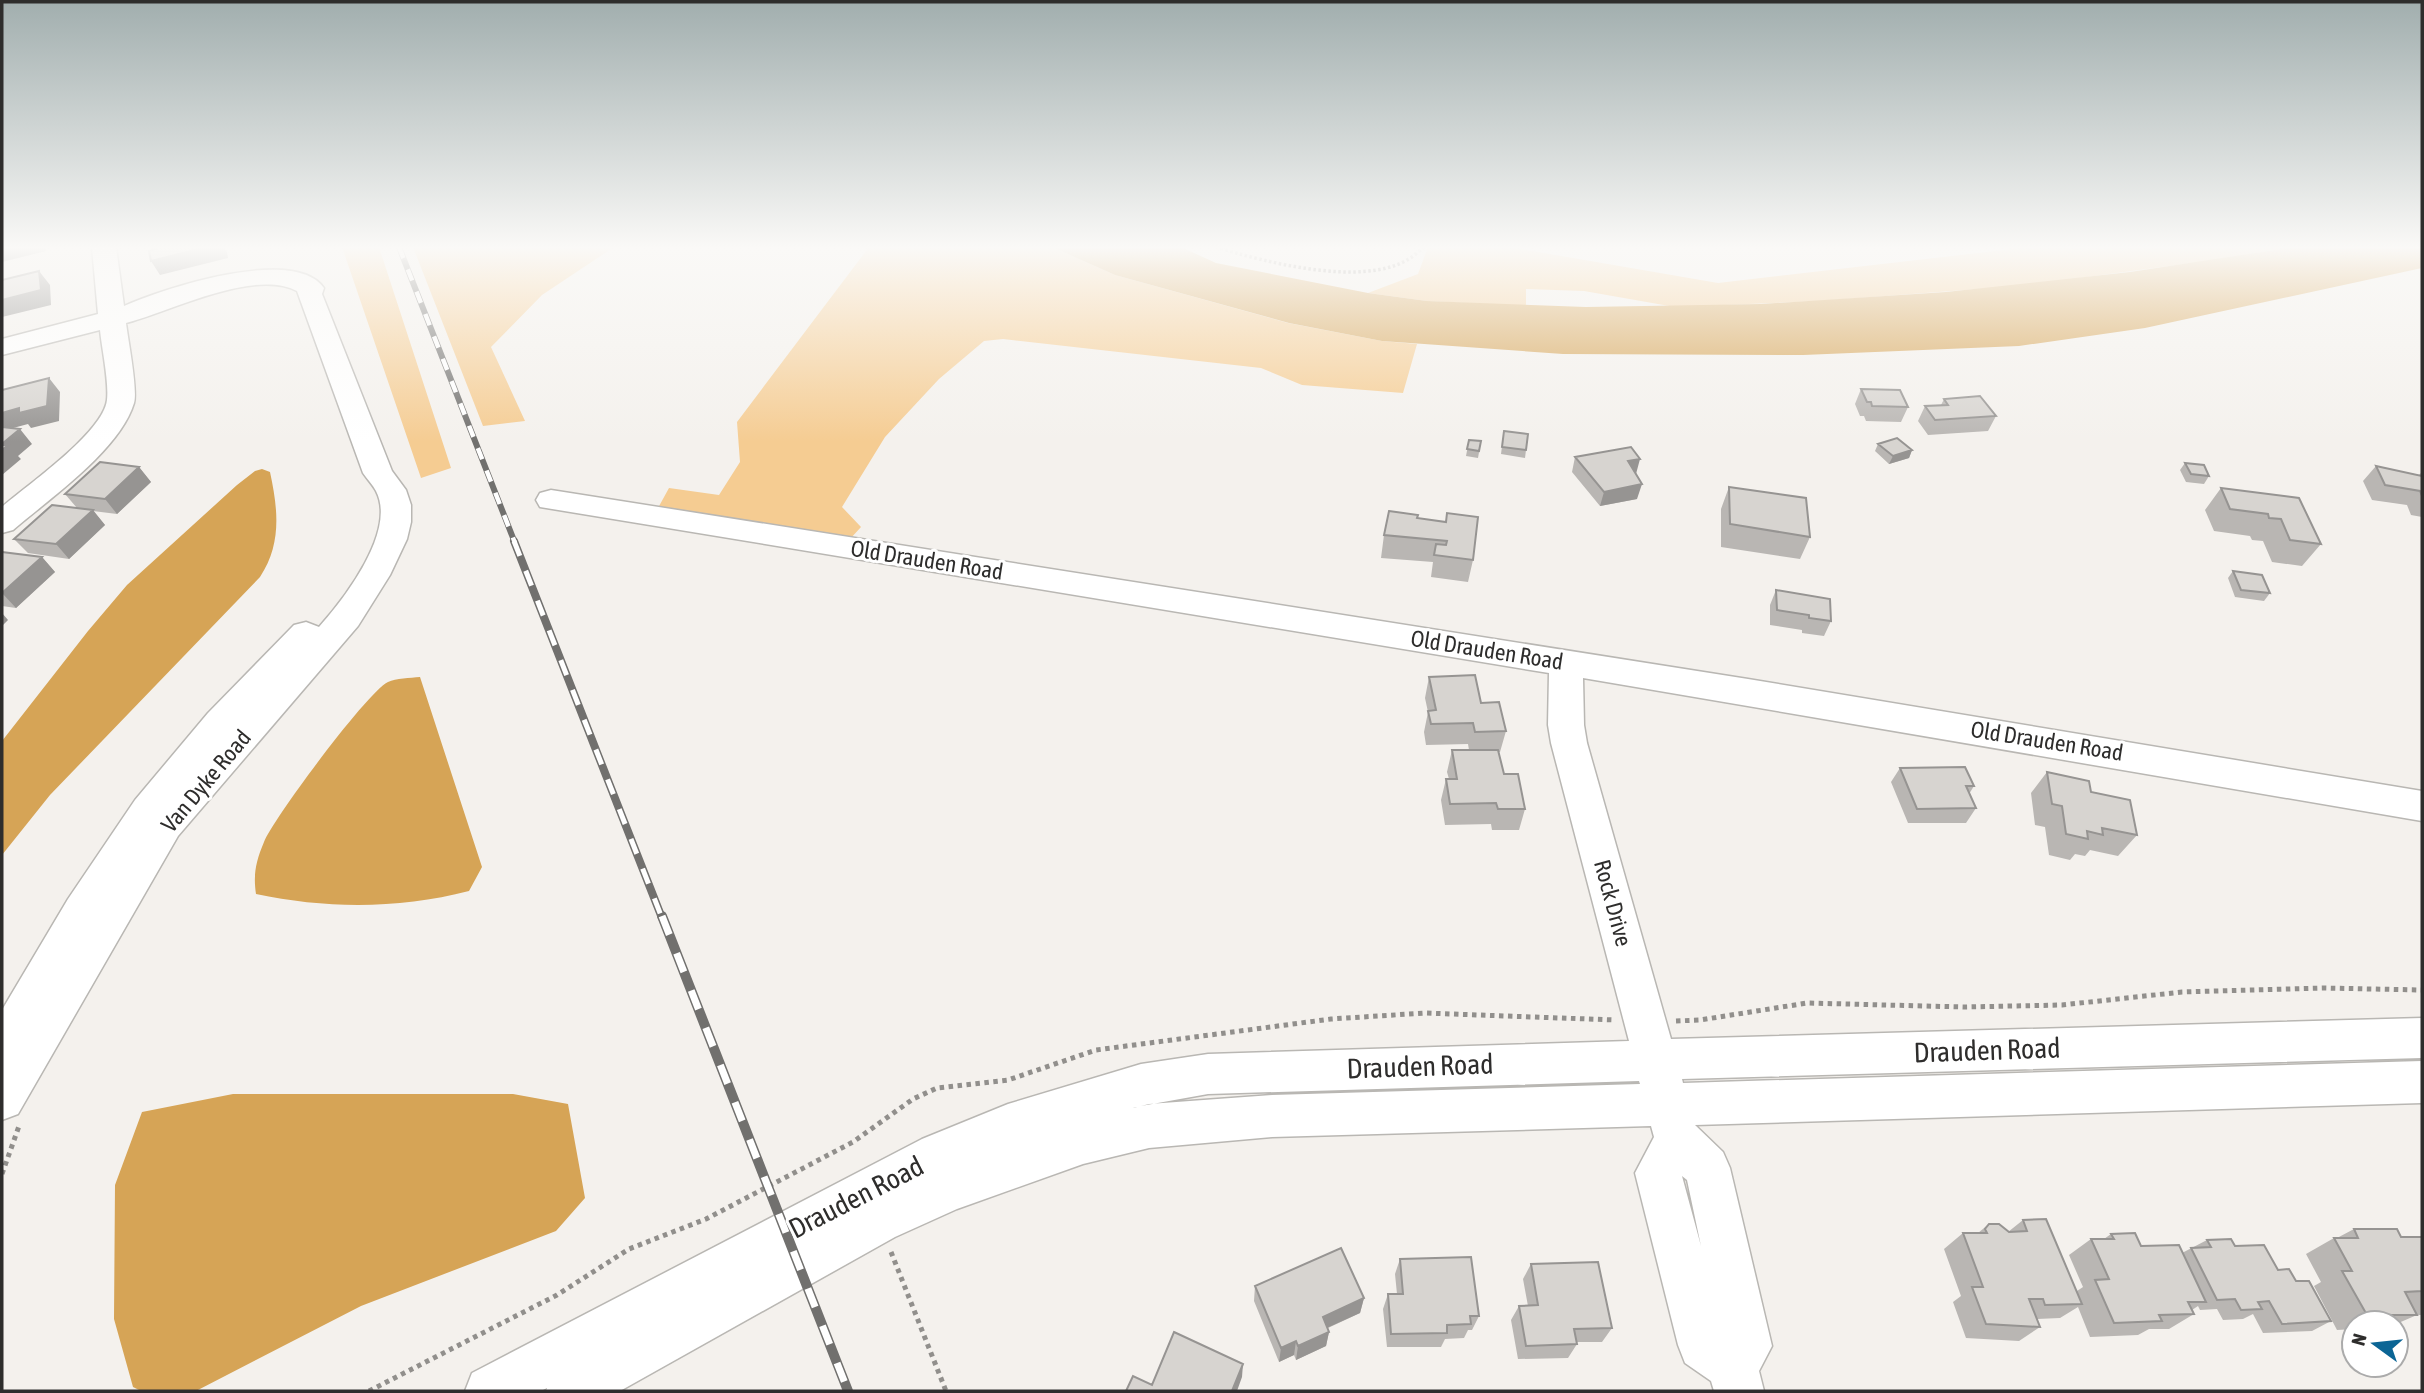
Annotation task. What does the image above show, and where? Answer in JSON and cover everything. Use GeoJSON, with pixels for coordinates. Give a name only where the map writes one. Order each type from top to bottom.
{"type":"FeatureCollection","features":[{"type":"Feature","properties":{"kind":"street"},"geometry":{"type":"LineString","coordinates":[[2,523],[97,440],[112,421],[121,401],[110,312]]}},
{"type":"Feature","properties":{"kind":"street","name":"Van Dyke Road"},"geometry":{"type":"LineString","coordinates":[[111,319],[132,312]]}},
{"type":"Feature","properties":{"kind":"street","name":"Van Dyke Road"},"geometry":{"type":"LineString","coordinates":[[2,1049],[99,883],[172,779],[345,618],[370,584],[383,559],[393,530],[395,509],[392,492],[378,473],[316,312]]}},
{"type":"Feature","properties":{"kind":"street"},"geometry":{"type":"LineString","coordinates":[[2,347],[111,319]]}},
{"type":"Feature","properties":{"kind":"street","name":"Old Drauden Road"},"geometry":{"type":"LineString","coordinates":[[551,500],[1566,663],[2287,781],[2422,806]]}},
{"type":"Feature","properties":{"kind":"street","name":"Rock Drive"},"geometry":{"type":"LineString","coordinates":[[1566,663],[1566,724],[1569,743],[1672,1121]]}},
{"type":"Feature","properties":{"kind":"street","name":"Van Dyke Road"},"geometry":{"type":"LineString","coordinates":[[13,1106],[165,825],[254,704]]}},
{"type":"Feature","properties":{"kind":"street","name":"Drauden Road"},"geometry":{"type":"LineString","coordinates":[[490,1391],[786,1233],[939,1155],[1008,1126],[1128,1089],[1208,1074],[2422,1038]]}},
{"type":"Feature","properties":{"kind":"street","name":"Drauden Road"},"geometry":{"type":"LineString","coordinates":[[571,1391],[878,1220],[1020,1162],[1149,1126],[1272,1116],[1672,1121],[2422,1082]]}},
{"type":"Feature","properties":{"kind":"street"},"geometry":{"type":"LineString","coordinates":[[1672,1121],[1658,1173],[1703,1345],[1736,1379]]}},
{"type":"Feature","properties":{"kind":"path"},"geometry":{"type":"LineString","coordinates":[[2,1174],[13,1106]]}},
{"type":"Feature","properties":{"kind":"path"},"geometry":{"type":"LineString","coordinates":[[878,1220],[946,1391]]}},
{"type":"Feature","properties":{"kind":"shaded area"},"geometry":{"type":"Polygon","coordinates":[[[364,312],[400,312],[451,468],[421,478],[364,312]]]}},
{"type":"Feature","properties":{"kind":"shaded area"},"geometry":{"type":"Polygon","coordinates":[[[438,312],[525,312],[491,347],[525,421],[483,426],[438,312]]]}},
{"type":"Feature","properties":{"kind":"shaded area"},"geometry":{"type":"Polygon","coordinates":[[[820,312],[1248,312],[1288,323],[1382,341],[1417,344],[1403,393],[1302,385],[1261,368],[1003,339],[984,341],[939,379],[885,437],[842,507],[861,527],[850,539],[658,508],[669,488],[719,495],[740,462],[737,422],[820,312]]]}},
{"type":"Feature","properties":{"kind":"shaded area"},"geometry":{"type":"Polygon","coordinates":[[[1249,312],[2219,312],[2145,328],[2019,346],[1803,355],[1563,354],[1382,341],[1289,323],[1249,312]]]}},
{"type":"Feature","properties":{"kind":"shaded area"},"geometry":{"type":"Polygon","coordinates":[[[262,469],[270,472],[276,526],[272,552],[260,577],[50,795],[2,855],[2,741],[127,585],[237,485],[262,469]]]}},
{"type":"Feature","properties":{"kind":"shaded area"},"geometry":{"type":"Polygon","coordinates":[[[420,677],[482,867],[469,891],[416,901],[363,905],[309,902],[256,894],[256,868],[264,842],[322,757],[361,708],[388,682],[420,677]]]}},
{"type":"Feature","properties":{"kind":"shaded area"},"geometry":{"type":"Polygon","coordinates":[[[233,1094],[513,1094],[568,1104],[585,1198],[556,1231],[361,1306],[196,1391],[141,1391],[133,1387],[114,1319],[115,1185],[142,1112],[233,1094]]]}},
{"type":"Feature","properties":{"kind":"building"},"geometry":{"type":"Polygon","coordinates":[[[49,378],[47,406],[19,413],[19,408],[2,413],[2,390],[49,378]]]}},
{"type":"Feature","properties":{"kind":"building"},"geometry":{"type":"Polygon","coordinates":[[[1861,389],[1900,390],[1908,407],[1872,406],[1861,389]]]}},
{"type":"Feature","properties":{"kind":"building"},"geometry":{"type":"Polygon","coordinates":[[[1980,396],[1996,416],[1935,420],[1925,406],[1948,405],[1944,399],[1980,396]]]}},
{"type":"Feature","properties":{"kind":"building"},"geometry":{"type":"Polygon","coordinates":[[[2,427],[20,429],[2,444],[2,427]]]}},
{"type":"Feature","properties":{"kind":"building"},"geometry":{"type":"Polygon","coordinates":[[[1504,431],[1528,434],[1526,450],[1502,447],[1504,431]]]}},
{"type":"Feature","properties":{"kind":"building"},"geometry":{"type":"Polygon","coordinates":[[[1897,438],[1912,450],[1893,456],[1878,444],[1897,438]]]}},
{"type":"Feature","properties":{"kind":"building"},"geometry":{"type":"Polygon","coordinates":[[[1469,440],[1481,441],[1479,451],[1467,449],[1469,440]]]}},
{"type":"Feature","properties":{"kind":"building"},"geometry":{"type":"Polygon","coordinates":[[[1631,447],[1640,459],[1628,461],[1642,484],[1604,492],[1575,457],[1631,447]]]}},
{"type":"Feature","properties":{"kind":"building"},"geometry":{"type":"Polygon","coordinates":[[[100,462],[139,467],[105,499],[65,494],[100,462]]]}},
{"type":"Feature","properties":{"kind":"building"},"geometry":{"type":"Polygon","coordinates":[[[2185,463],[2204,465],[2209,476],[2191,474],[2185,463]]]}},
{"type":"Feature","properties":{"kind":"building"},"geometry":{"type":"Polygon","coordinates":[[[2376,466],[2422,476],[2422,496],[2420,491],[2385,485],[2376,466]]]}},
{"type":"Feature","properties":{"kind":"building"},"geometry":{"type":"Polygon","coordinates":[[[1729,487],[1806,498],[1810,537],[1730,524],[1729,487]]]}},
{"type":"Feature","properties":{"kind":"building"},"geometry":{"type":"Polygon","coordinates":[[[2221,488],[2299,498],[2321,544],[2290,540],[2281,519],[2269,518],[2268,514],[2230,509],[2221,488]]]}},
{"type":"Feature","properties":{"kind":"building"},"geometry":{"type":"Polygon","coordinates":[[[52,505],[93,510],[56,544],[14,539],[52,505]]]}},
{"type":"Feature","properties":{"kind":"building"},"geometry":{"type":"Polygon","coordinates":[[[1389,511],[1446,522],[1447,513],[1478,517],[1473,560],[1434,555],[1436,544],[1446,545],[1447,541],[1384,535],[1389,511]]]}},
{"type":"Feature","properties":{"kind":"building"},"geometry":{"type":"Polygon","coordinates":[[[2,552],[42,557],[2,593],[2,552]]]}},
{"type":"Feature","properties":{"kind":"building"},"geometry":{"type":"Polygon","coordinates":[[[2233,571],[2262,575],[2270,593],[2241,590],[2233,571]]]}},
{"type":"Feature","properties":{"kind":"building"},"geometry":{"type":"Polygon","coordinates":[[[1776,590],[1830,599],[1831,621],[1777,610],[1776,590]]]}},
{"type":"Feature","properties":{"kind":"building"},"geometry":{"type":"Polygon","coordinates":[[[1475,675],[1481,703],[1499,702],[1506,731],[1475,732],[1473,723],[1431,724],[1428,711],[1436,710],[1429,677],[1475,675]]]}},
{"type":"Feature","properties":{"kind":"building"},"geometry":{"type":"Polygon","coordinates":[[[1452,750],[1498,750],[1504,774],[1518,774],[1525,809],[1498,809],[1496,803],[1450,804],[1446,779],[1457,779],[1452,750]]]}},
{"type":"Feature","properties":{"kind":"building"},"geometry":{"type":"Polygon","coordinates":[[[1965,767],[1974,786],[1966,786],[1976,808],[1917,809],[1900,768],[1965,767]]]}},
{"type":"Feature","properties":{"kind":"building"},"geometry":{"type":"Polygon","coordinates":[[[2047,772],[2089,781],[2091,792],[2130,800],[2137,835],[2102,828],[2103,835],[2087,831],[2088,839],[2066,834],[2062,806],[2052,804],[2047,772]]]}},
{"type":"Feature","properties":{"kind":"building"},"geometry":{"type":"Polygon","coordinates":[[[2046,1219],[2082,1304],[2045,1305],[2043,1299],[2029,1299],[2040,1327],[1986,1324],[1972,1287],[1983,1287],[1963,1233],[1987,1233],[1985,1229],[1989,1224],[1999,1224],[2009,1232],[2027,1231],[2023,1220],[2046,1219]]]}},
{"type":"Feature","properties":{"kind":"building"},"geometry":{"type":"Polygon","coordinates":[[[2354,1229],[2397,1229],[2401,1237],[2422,1237],[2422,1291],[2405,1292],[2417,1315],[2410,1315],[2410,1309],[2364,1309],[2342,1271],[2352,1271],[2334,1238],[2358,1238],[2354,1229]]]}},
{"type":"Feature","properties":{"kind":"building"},"geometry":{"type":"Polygon","coordinates":[[[2135,1233],[2141,1246],[2179,1245],[2206,1302],[2188,1302],[2194,1314],[2159,1315],[2162,1321],[2114,1323],[2095,1280],[2109,1279],[2091,1239],[2114,1239],[2111,1234],[2135,1233]]]}},
{"type":"Feature","properties":{"kind":"building"},"geometry":{"type":"Polygon","coordinates":[[[2231,1239],[2235,1246],[2264,1245],[2278,1270],[2289,1269],[2296,1281],[2309,1281],[2331,1321],[2282,1324],[2269,1301],[2258,1302],[2262,1309],[2241,1310],[2235,1299],[2217,1300],[2191,1248],[2211,1247],[2207,1240],[2231,1239]]]}},
{"type":"Feature","properties":{"kind":"building"},"geometry":{"type":"Polygon","coordinates":[[[1341,1248],[1364,1298],[1323,1317],[1329,1332],[1298,1346],[1296,1341],[1281,1348],[1255,1286],[1341,1248]]]}},
{"type":"Feature","properties":{"kind":"building"},"geometry":{"type":"Polygon","coordinates":[[[1471,1257],[1479,1316],[1470,1316],[1471,1324],[1447,1325],[1447,1333],[1391,1334],[1388,1294],[1403,1294],[1400,1259],[1471,1257]]]}},
{"type":"Feature","properties":{"kind":"building"},"geometry":{"type":"Polygon","coordinates":[[[1598,1262],[1612,1328],[1574,1329],[1577,1344],[1526,1346],[1519,1306],[1538,1305],[1531,1264],[1598,1262]]]}},
{"type":"Feature","properties":{"kind":"building"},"geometry":{"type":"Polygon","coordinates":[[[1174,1332],[1243,1364],[1232,1391],[1126,1391],[1133,1376],[1152,1385],[1174,1332]]]}},
{"type":"Feature","properties":{"kind":"railway"},"geometry":{"type":"LineString","coordinates":[[424,312],[515,543]]}},
{"type":"Feature","properties":{"kind":"railway"},"geometry":{"type":"LineString","coordinates":[[514,541],[662,918]]}},
{"type":"Feature","properties":{"kind":"railway"},"geometry":{"type":"LineString","coordinates":[[662,916],[848,1391]]}}]}
